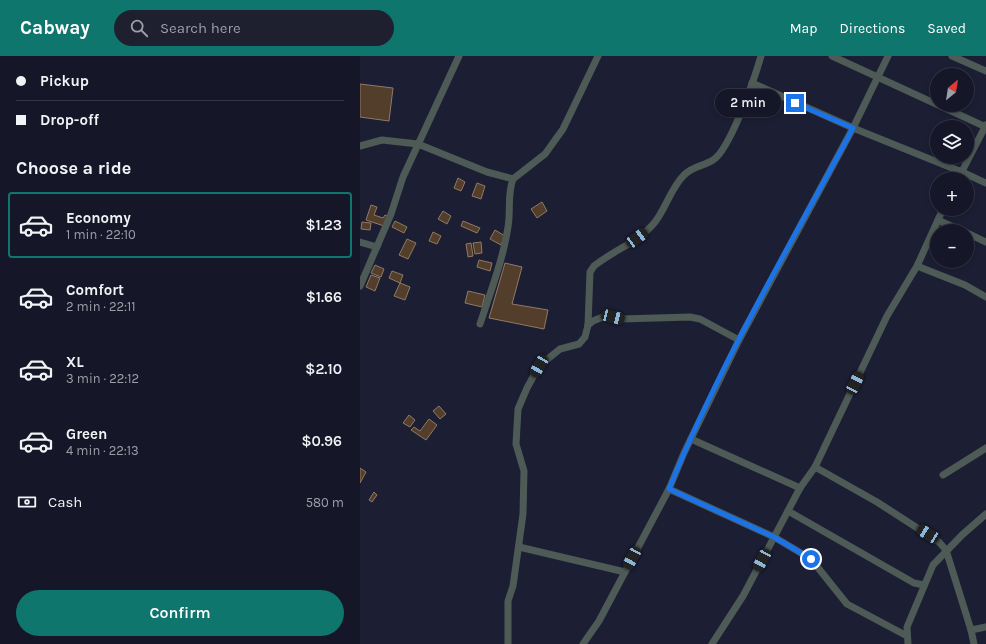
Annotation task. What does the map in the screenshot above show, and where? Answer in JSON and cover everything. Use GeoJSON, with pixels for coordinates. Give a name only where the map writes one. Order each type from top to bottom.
{"type":"FeatureCollection","features":[{"type":"Feature","properties":{"kind":"street"},"geometry":{"type":"LineString","coordinates":[[360,286],[418,144],[459,56]]}},
{"type":"Feature","properties":{"kind":"street"},"geometry":{"type":"LineString","coordinates":[[480,324],[504,250],[509,226],[509,190],[514,179],[545,154],[563,129],[598,56]]}},
{"type":"Feature","properties":{"kind":"street"},"geometry":{"type":"LineString","coordinates":[[508,644],[508,601],[513,586],[523,514],[524,471],[516,444],[518,409],[527,388],[539,366],[560,349],[579,344],[585,336],[588,325],[590,272],[594,266],[646,231],[656,221],[683,176],[693,168],[714,160],[724,148],[752,83],[761,56]]}},
{"type":"Feature","properties":{"kind":"street"},"geometry":{"type":"LineString","coordinates":[[752,83],[853,128],[962,172],[986,126],[878,79],[832,56]]}},
{"type":"Feature","properties":{"kind":"street"},"geometry":{"type":"LineString","coordinates":[[583,644],[599,621],[669,489],[691,439],[739,340],[853,128],[888,56]]}},
{"type":"Feature","properties":{"kind":"street"},"geometry":{"type":"LineString","coordinates":[[952,56],[986,71]]}},
{"type":"Feature","properties":{"kind":"street"},"geometry":{"type":"LineString","coordinates":[[360,146],[382,140],[418,144],[487,172],[514,179]]}},
{"type":"Feature","properties":{"kind":"street"},"geometry":{"type":"LineString","coordinates":[[974,178],[986,183]]}},
{"type":"Feature","properties":{"kind":"street"},"geometry":{"type":"LineString","coordinates":[[712,644],[743,596],[800,488],[815,467],[887,316],[917,266],[940,216]]}},
{"type":"Feature","properties":{"kind":"street"},"geometry":{"type":"LineString","coordinates":[[938,220],[947,224]]}},
{"type":"Feature","properties":{"kind":"street"},"geometry":{"type":"LineString","coordinates":[[974,236],[986,242]]}},
{"type":"Feature","properties":{"kind":"street"},"geometry":{"type":"LineString","coordinates":[[360,242],[377,247]]}},
{"type":"Feature","properties":{"kind":"street"},"geometry":{"type":"LineString","coordinates":[[917,266],[965,285],[986,297]]}},
{"type":"Feature","properties":{"kind":"street"},"geometry":{"type":"LineString","coordinates":[[588,325],[605,316],[621,319],[690,317],[700,319],[739,340]]}},
{"type":"Feature","properties":{"kind":"street"},"geometry":{"type":"LineString","coordinates":[[691,439],[800,488]]}},
{"type":"Feature","properties":{"kind":"street"},"geometry":{"type":"LineString","coordinates":[[943,475],[986,448]]}},
{"type":"Feature","properties":{"kind":"street"},"geometry":{"type":"LineString","coordinates":[[815,467],[939,542],[946,550],[974,644]]}},
{"type":"Feature","properties":{"kind":"street"},"geometry":{"type":"LineString","coordinates":[[669,489],[774,537],[811,559],[847,604],[907,636]]}},
{"type":"Feature","properties":{"kind":"street"},"geometry":{"type":"LineString","coordinates":[[788,511],[914,583],[924,585]]}},
{"type":"Feature","properties":{"kind":"street"},"geometry":{"type":"LineString","coordinates":[[908,644],[907,627],[934,565],[946,550],[986,514]]}},
{"type":"Feature","properties":{"kind":"street"},"geometry":{"type":"LineString","coordinates":[[519,547],[625,572]]}},
{"type":"Feature","properties":{"kind":"street"},"geometry":{"type":"LineString","coordinates":[[971,630],[986,627]]}},
{"type":"Feature","properties":{"kind":"building"},"geometry":{"type":"Polygon","coordinates":[[[360,84],[393,88],[389,121],[360,117],[360,84]]]}},
{"type":"Feature","properties":{"kind":"building"},"geometry":{"type":"Polygon","coordinates":[[[458,178],[465,182],[461,191],[454,188],[458,178]]]}},
{"type":"Feature","properties":{"kind":"building"},"geometry":{"type":"Polygon","coordinates":[[[477,183],[485,186],[481,199],[472,196],[477,183]]]}},
{"type":"Feature","properties":{"kind":"building"},"geometry":{"type":"Polygon","coordinates":[[[542,202],[547,211],[537,218],[531,209],[542,202]]]}},
{"type":"Feature","properties":{"kind":"building"},"geometry":{"type":"Polygon","coordinates":[[[371,205],[377,207],[374,215],[383,218],[385,215],[388,216],[384,226],[366,220],[371,205]]]}},
{"type":"Feature","properties":{"kind":"building"},"geometry":{"type":"Polygon","coordinates":[[[443,211],[451,216],[447,224],[438,219],[443,211]]]}},
{"type":"Feature","properties":{"kind":"building"},"geometry":{"type":"Polygon","coordinates":[[[395,221],[407,227],[404,233],[392,227],[395,221]]]}},
{"type":"Feature","properties":{"kind":"building"},"geometry":{"type":"Polygon","coordinates":[[[463,221],[480,228],[477,233],[461,226],[463,221]]]}},
{"type":"Feature","properties":{"kind":"building"},"geometry":{"type":"Polygon","coordinates":[[[362,222],[371,223],[370,230],[361,229],[362,222]]]}},
{"type":"Feature","properties":{"kind":"building"},"geometry":{"type":"Polygon","coordinates":[[[495,230],[505,236],[501,245],[490,239],[495,230]]]}},
{"type":"Feature","properties":{"kind":"building"},"geometry":{"type":"Polygon","coordinates":[[[433,232],[441,236],[437,244],[429,241],[433,232]]]}},
{"type":"Feature","properties":{"kind":"building"},"geometry":{"type":"Polygon","coordinates":[[[407,239],[416,243],[408,259],[399,255],[407,239]]]}},
{"type":"Feature","properties":{"kind":"building"},"geometry":{"type":"Polygon","coordinates":[[[481,242],[482,253],[475,254],[473,243],[481,242]]]}},
{"type":"Feature","properties":{"kind":"building"},"geometry":{"type":"Polygon","coordinates":[[[471,243],[473,256],[468,257],[466,244],[471,243]]]}},
{"type":"Feature","properties":{"kind":"building"},"geometry":{"type":"Polygon","coordinates":[[[479,260],[492,263],[490,271],[477,267],[479,260]]]}},
{"type":"Feature","properties":{"kind":"building"},"geometry":{"type":"Polygon","coordinates":[[[505,263],[522,267],[512,304],[548,310],[544,329],[489,318],[505,263]]]}},
{"type":"Feature","properties":{"kind":"building"},"geometry":{"type":"Polygon","coordinates":[[[375,265],[384,269],[381,277],[371,273],[375,265]]]}},
{"type":"Feature","properties":{"kind":"building"},"geometry":{"type":"Polygon","coordinates":[[[392,271],[403,275],[400,283],[389,278],[392,271]]]}},
{"type":"Feature","properties":{"kind":"building"},"geometry":{"type":"Polygon","coordinates":[[[371,275],[380,278],[375,291],[366,287],[371,275]]]}},
{"type":"Feature","properties":{"kind":"building"},"geometry":{"type":"Polygon","coordinates":[[[400,283],[410,287],[405,300],[394,296],[400,283]]]}},
{"type":"Feature","properties":{"kind":"building"},"geometry":{"type":"Polygon","coordinates":[[[468,291],[485,295],[482,307],[465,303],[468,291]]]}},
{"type":"Feature","properties":{"kind":"building"},"geometry":{"type":"Polygon","coordinates":[[[439,406],[446,414],[440,419],[433,411],[439,406]]]}},
{"type":"Feature","properties":{"kind":"building"},"geometry":{"type":"Polygon","coordinates":[[[409,415],[415,420],[410,427],[403,423],[409,415]]]}},
{"type":"Feature","properties":{"kind":"building"},"geometry":{"type":"Polygon","coordinates":[[[429,419],[437,425],[426,440],[411,430],[414,427],[420,431],[429,419]]]}},
{"type":"Feature","properties":{"kind":"building"},"geometry":{"type":"Polygon","coordinates":[[[360,468],[366,472],[360,483],[360,468]]]}},
{"type":"Feature","properties":{"kind":"building"},"geometry":{"type":"Polygon","coordinates":[[[374,492],[377,495],[372,502],[369,500],[374,492]]]}},
{"type":"Feature","properties":{"kind":"route"},"geometry":{"type":"LineString","coordinates":[[795,103],[853,128],[739,340],[684,453],[669,489],[774,537],[811,559]]}}]}
